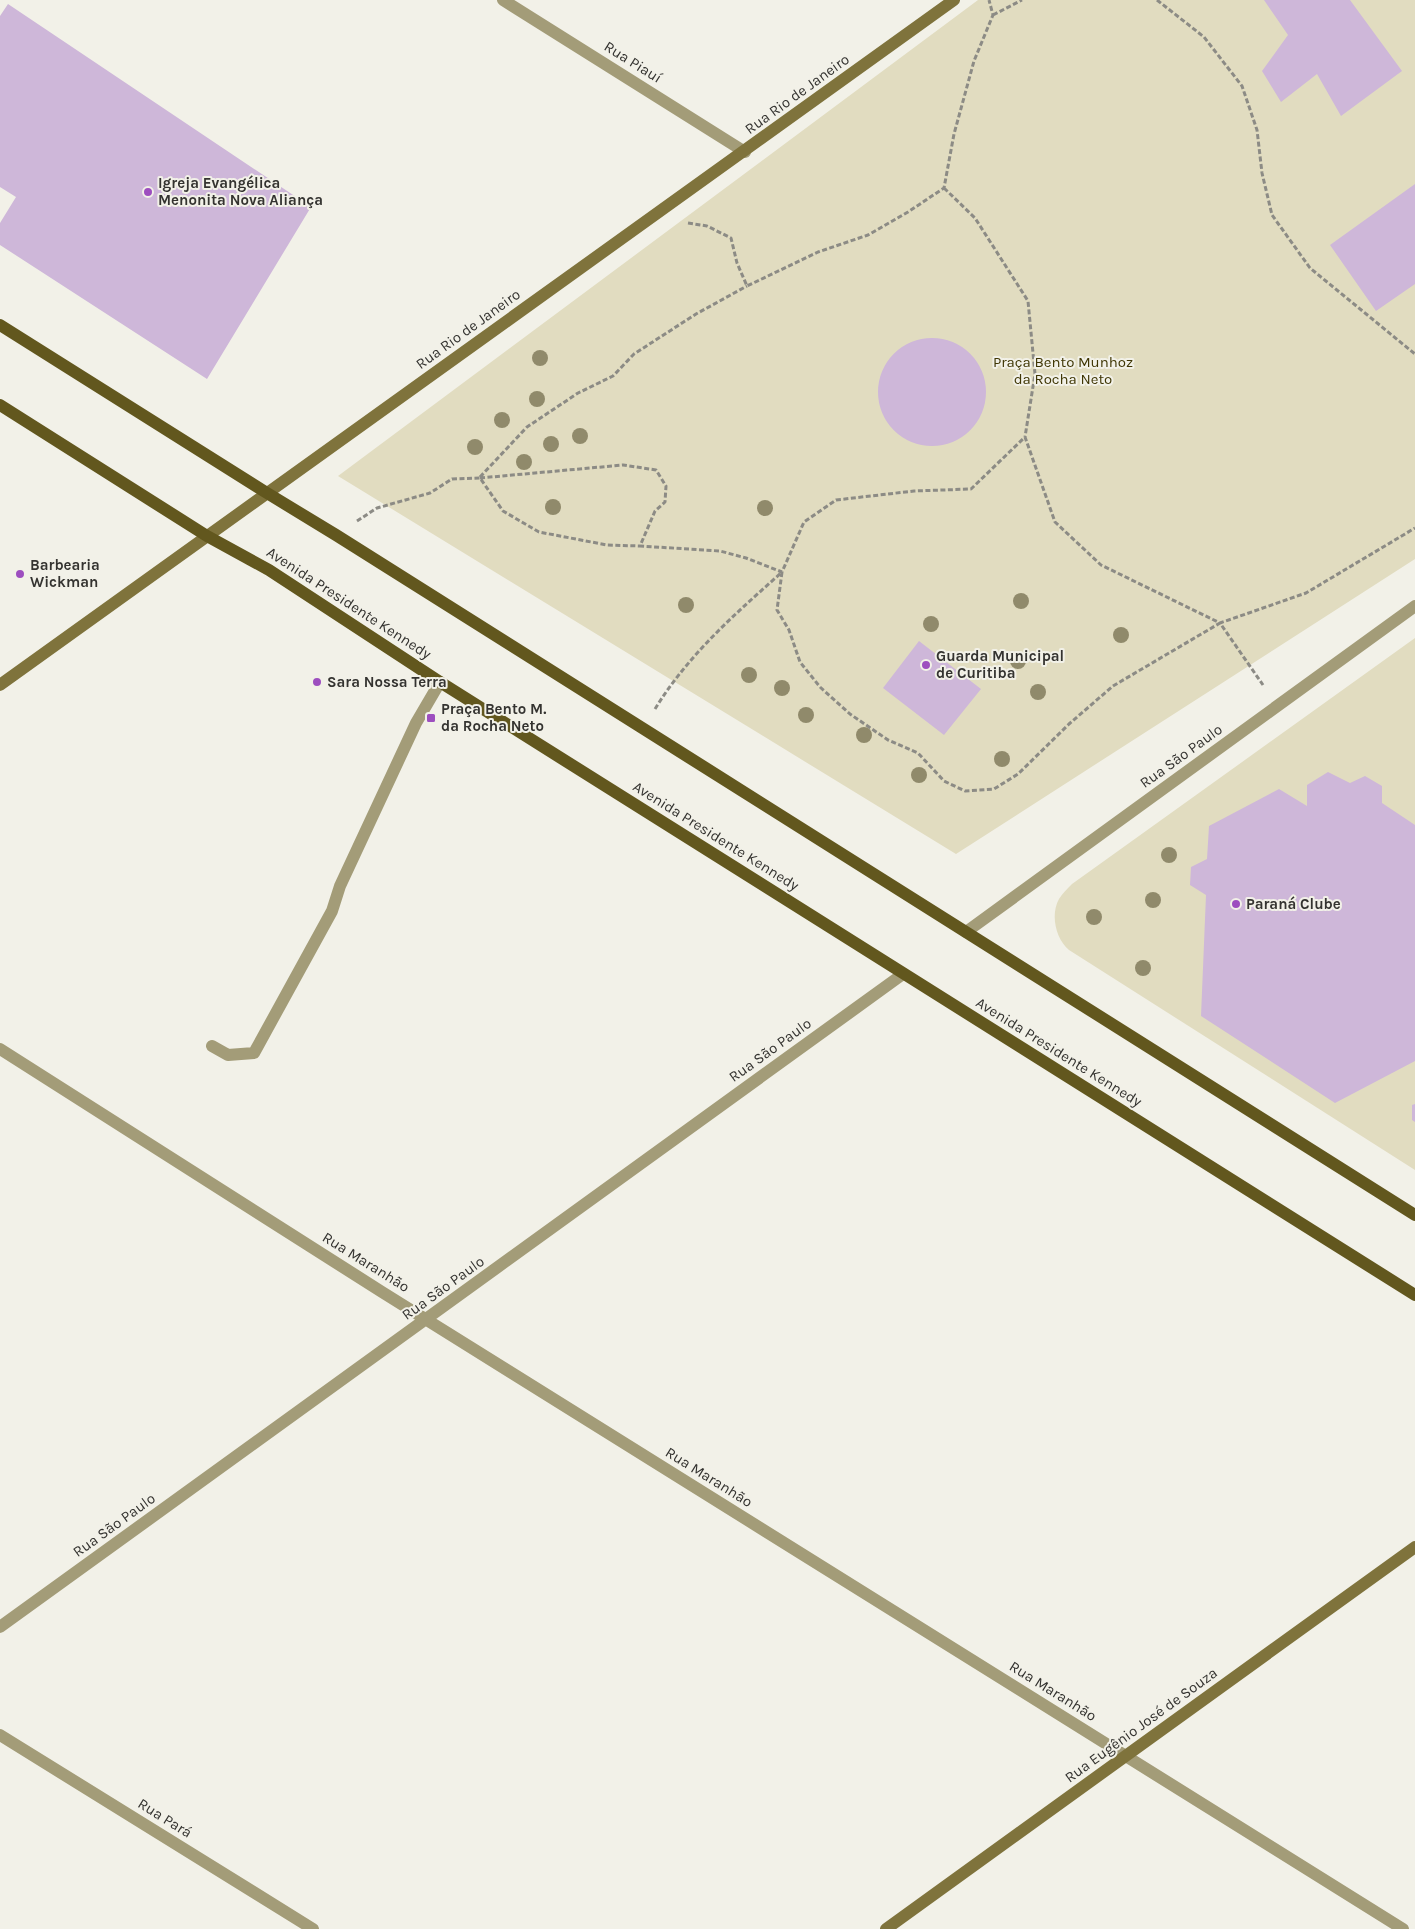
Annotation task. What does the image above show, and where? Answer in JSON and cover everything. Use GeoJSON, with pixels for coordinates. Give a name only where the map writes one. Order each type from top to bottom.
{"type":"FeatureCollection","features":[{"type":"Feature","properties":{"kind":"main road"},"geometry":{"type":"LineString","coordinates":[[0,325],[1415,1215]]}},
{"type":"Feature","properties":{"kind":"main road","name":"Avenida Presidente Kennedy"},"geometry":{"type":"LineString","coordinates":[[0,405],[208,536],[269,570],[440,682],[1415,1295]]}},
{"type":"Feature","properties":{"kind":"street","name":"Rua Piauí"},"geometry":{"type":"LineString","coordinates":[[503,0],[745,152]]}},
{"type":"Feature","properties":{"kind":"street","name":"Rua Rio de Janeiro"},"geometry":{"type":"LineString","coordinates":[[0,685],[652,216],[745,152],[954,0]]}},
{"type":"Feature","properties":{"kind":"street","name":"Rua São Paulo"},"geometry":{"type":"LineString","coordinates":[[966,932],[1415,606]]}},
{"type":"Feature","properties":{"kind":"street"},"geometry":{"type":"LineString","coordinates":[[212,1046],[228,1055],[254,1053],[332,911],[340,886],[416,724],[440,682]]}},
{"type":"Feature","properties":{"kind":"street","name":"Rua São Paulo"},"geometry":{"type":"LineString","coordinates":[[0,1627],[903,974]]}},
{"type":"Feature","properties":{"kind":"street","name":"Rua Maranhão"},"geometry":{"type":"LineString","coordinates":[[0,1049],[427,1320],[1403,1929]]}},
{"type":"Feature","properties":{"kind":"street","name":"Rua Eugênio José de Souza"},"geometry":{"type":"LineString","coordinates":[[886,1929],[1415,1547]]}},
{"type":"Feature","properties":{"kind":"street","name":"Rua Pará"},"geometry":{"type":"LineString","coordinates":[[0,1735],[313,1929]]}},
{"type":"Feature","properties":{"kind":"path"},"geometry":{"type":"LineString","coordinates":[[480,478],[527,427],[578,393],[613,376],[634,354],[696,314],[747,286],[818,252],[868,234],[908,212],[944,188],[954,134],[974,61],[993,15],[989,0]]}},
{"type":"Feature","properties":{"kind":"path"},"geometry":{"type":"LineString","coordinates":[[993,15],[1022,0]]}},
{"type":"Feature","properties":{"kind":"path"},"geometry":{"type":"LineString","coordinates":[[1156,0],[1204,37],[1242,86],[1257,130],[1262,173],[1272,215],[1310,268],[1415,354]]}},
{"type":"Feature","properties":{"kind":"path"},"geometry":{"type":"LineString","coordinates":[[944,188],[976,218],[1028,301],[1035,374],[1025,437],[1055,522],[1101,565],[1220,623],[1278,706]]}},
{"type":"Feature","properties":{"kind":"path"},"geometry":{"type":"LineString","coordinates":[[652,216],[707,226],[731,238],[737,263],[747,286]]}},
{"type":"Feature","properties":{"kind":"path"},"geometry":{"type":"LineString","coordinates":[[1025,437],[972,489],[914,491],[836,500],[804,522],[782,572],[777,610],[789,630],[800,662],[820,687],[850,714],[888,740],[918,753],[944,781],[965,791],[994,790],[1018,774],[1069,724],[1113,686],[1220,623],[1306,593],[1415,528]]}},
{"type":"Feature","properties":{"kind":"path"},"geometry":{"type":"LineString","coordinates":[[336,535],[377,508],[430,493],[452,480],[623,465],[656,470],[666,486],[665,502],[655,511],[640,546]]}},
{"type":"Feature","properties":{"kind":"path"},"geometry":{"type":"LineString","coordinates":[[480,478],[503,511],[539,532],[607,545],[720,551],[746,558],[782,572]]}},
{"type":"Feature","properties":{"kind":"path"},"geometry":{"type":"LineString","coordinates":[[643,729],[669,686],[727,621],[782,572]]}},
{"type":"Feature","properties":{"kind":"green space","name":"Praça Bento Munhoz da Rocha Neto"},"geometry":{"type":"Polygon","coordinates":[[[978,0],[1415,0],[1415,559],[956,854],[338,476],[978,0]]]}},
{"type":"Feature","properties":{"kind":"green space","name":"Paraná Clube"},"geometry":{"type":"Polygon","coordinates":[[[1415,638],[1415,1170],[1069,950],[1058,933],[1055,912],[1059,899],[1072,884],[1415,638]]]}},
{"type":"Feature","properties":{"kind":"building"},"geometry":{"type":"Polygon","coordinates":[[[1264,0],[1350,0],[1402,71],[1341,116],[1317,74],[1281,102],[1262,71],[1288,35],[1264,0]]]}},
{"type":"Feature","properties":{"kind":"building","name":"Igreja Evangélica Menonita Nova Aliança"},"geometry":{"type":"Polygon","coordinates":[[[8,4],[311,207],[207,379],[0,245],[0,223],[16,197],[0,187],[0,16],[8,4]]]}},
{"type":"Feature","properties":{"kind":"building"},"geometry":{"type":"Polygon","coordinates":[[[1415,184],[1415,284],[1376,311],[1330,245],[1415,184]]]}},
{"type":"Feature","properties":{"kind":"building"},"geometry":{"type":"Polygon","coordinates":[[[932,338],[953,342],[970,354],[982,371],[986,392],[982,413],[970,430],[953,442],[932,446],[911,442],[894,430],[882,413],[878,392],[882,371],[894,354],[911,342],[932,338]]]}},
{"type":"Feature","properties":{"kind":"building","name":"Guarda Municipal de Curitiba"},"geometry":{"type":"Polygon","coordinates":[[[919,641],[981,689],[944,735],[883,688],[919,641]]]}},
{"type":"Feature","properties":{"kind":"building"},"geometry":{"type":"Polygon","coordinates":[[[1328,772],[1350,783],[1365,776],[1382,786],[1382,803],[1415,825],[1415,1061],[1335,1103],[1201,1016],[1206,895],[1190,885],[1191,867],[1207,859],[1209,826],[1279,789],[1307,806],[1307,785],[1328,772]]]}},
{"type":"Feature","properties":{"kind":"building"},"geometry":{"type":"Polygon","coordinates":[[[1415,1104],[1415,1122],[1412,1120],[1412,1105],[1415,1104]]]}},
{"type":"Feature","properties":{"kind":"place","name":"Igreja Evangélica Menonita Nova Aliança"},"geometry":{"type":"Point","coordinates":[148,192]}},
{"type":"Feature","properties":{"kind":"place","name":"Barbearia Wickman"},"geometry":{"type":"Point","coordinates":[20,574]}},
{"type":"Feature","properties":{"kind":"place","name":"Guarda Municipal de Curitiba"},"geometry":{"type":"Point","coordinates":[926,665]}},
{"type":"Feature","properties":{"kind":"place","name":"Sara Nossa Terra"},"geometry":{"type":"Point","coordinates":[317,682]}},
{"type":"Feature","properties":{"kind":"place","name":"Praça Bento M. da Rocha Neto"},"geometry":{"type":"Point","coordinates":[431,718]}},
{"type":"Feature","properties":{"kind":"place","name":"Paraná Clube"},"geometry":{"type":"Point","coordinates":[1236,904]}}]}
